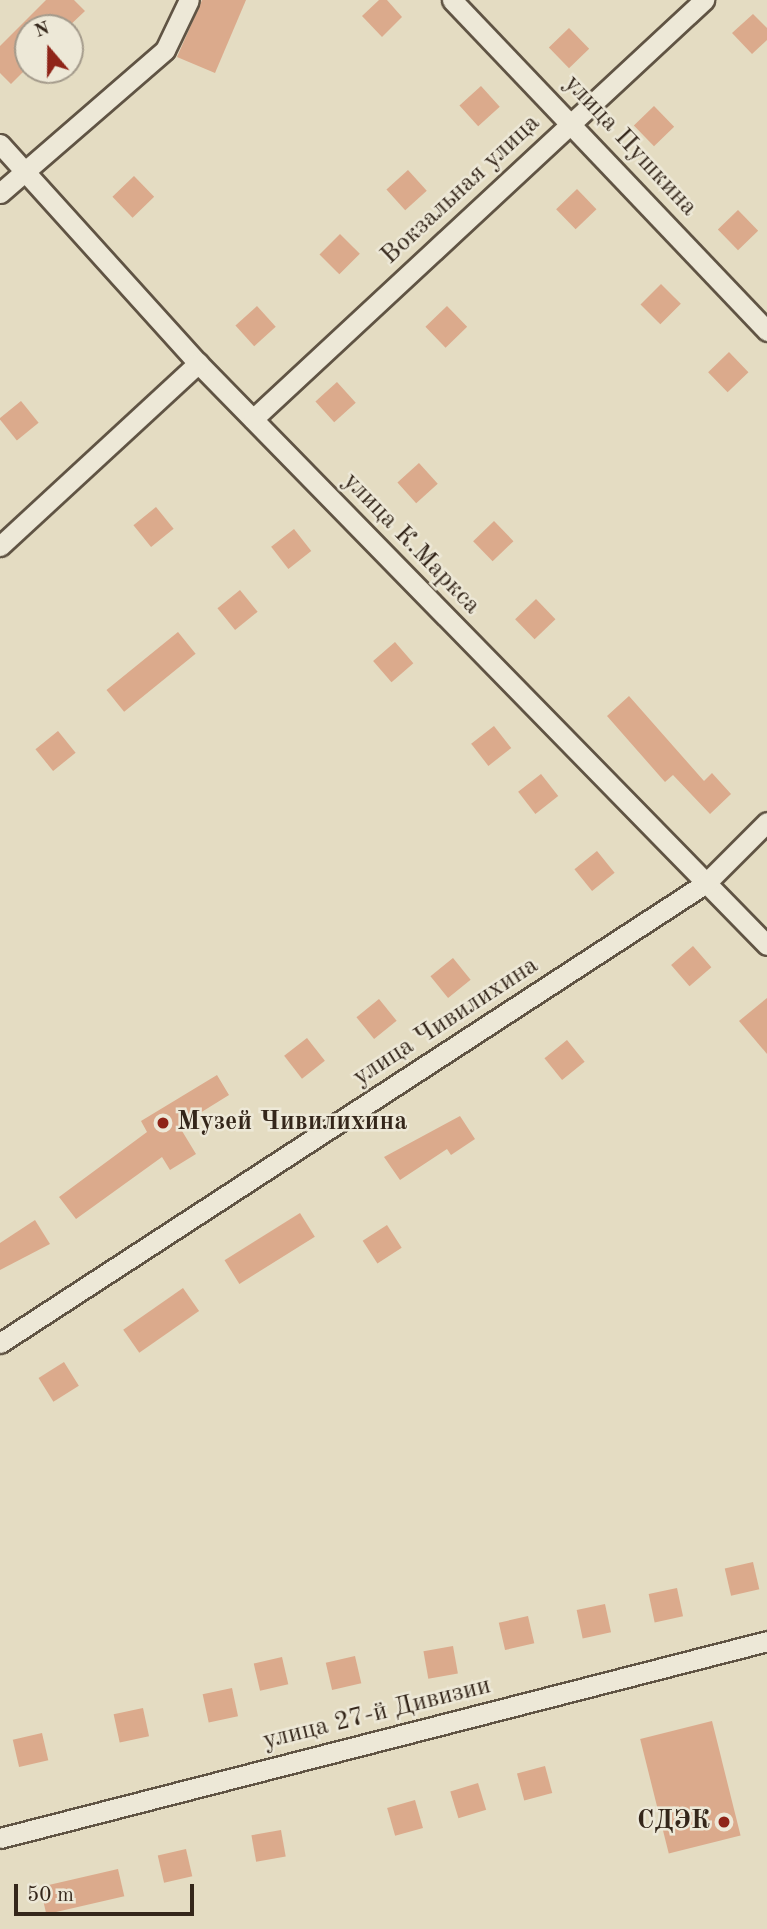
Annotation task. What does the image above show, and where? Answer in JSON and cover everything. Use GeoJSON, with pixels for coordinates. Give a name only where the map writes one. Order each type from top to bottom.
{"type":"FeatureCollection","features":[{"type":"Feature","properties":{"kind":"street"},"geometry":{"type":"LineString","coordinates":[[0,193],[165,50],[189,0]]}},
{"type":"Feature","properties":{"kind":"street","name":"улица Пушкина"},"geometry":{"type":"LineString","coordinates":[[452,0],[573,122],[767,331]]}},
{"type":"Feature","properties":{"kind":"street","name":"Вокзальная улица"},"geometry":{"type":"LineString","coordinates":[[253,419],[704,0]]}},
{"type":"Feature","properties":{"kind":"street","name":"улица К.Маркса"},"geometry":{"type":"LineString","coordinates":[[0,144],[198,363],[767,945]]}},
{"type":"Feature","properties":{"kind":"street"},"geometry":{"type":"LineString","coordinates":[[0,547],[198,363]]}},
{"type":"Feature","properties":{"kind":"street","name":"улица Чивилихина"},"geometry":{"type":"LineString","coordinates":[[0,1343],[706,883],[767,822]]}},
{"type":"Feature","properties":{"kind":"street","name":"улица 27-й Дивизии"},"geometry":{"type":"LineString","coordinates":[[0,1838],[767,1641]]}},
{"type":"Feature","properties":{"kind":"building"},"geometry":{"type":"Polygon","coordinates":[[[46,0],[74,0],[85,11],[82,14],[32,14],[46,0]]]}},
{"type":"Feature","properties":{"kind":"building"},"geometry":{"type":"Polygon","coordinates":[[[202,0],[246,0],[215,73],[177,57],[202,0]]]}},
{"type":"Feature","properties":{"kind":"building"},"geometry":{"type":"Polygon","coordinates":[[[379,0],[387,0],[402,17],[382,37],[362,16],[379,0]]]}},
{"type":"Feature","properties":{"kind":"building"},"geometry":{"type":"Polygon","coordinates":[[[753,14],[767,28],[767,40],[752,54],[732,33],[753,14]]]}},
{"type":"Feature","properties":{"kind":"building"},"geometry":{"type":"Polygon","coordinates":[[[569,28],[589,49],[569,68],[549,47],[569,28]]]}},
{"type":"Feature","properties":{"kind":"building"},"geometry":{"type":"Polygon","coordinates":[[[14,32],[14,81],[11,84],[0,73],[0,46],[14,32]]]}},
{"type":"Feature","properties":{"kind":"building"},"geometry":{"type":"Polygon","coordinates":[[[481,86],[500,107],[478,126],[459,105],[481,86]]]}},
{"type":"Feature","properties":{"kind":"building"},"geometry":{"type":"Polygon","coordinates":[[[654,106],[674,127],[654,146],[634,125],[654,106]]]}},
{"type":"Feature","properties":{"kind":"building"},"geometry":{"type":"Polygon","coordinates":[[[408,170],[427,191],[405,210],[386,189],[408,170]]]}},
{"type":"Feature","properties":{"kind":"building"},"geometry":{"type":"Polygon","coordinates":[[[134,176],[154,197],[133,218],[112,197],[134,176]]]}},
{"type":"Feature","properties":{"kind":"building"},"geometry":{"type":"Polygon","coordinates":[[[577,189],[596,209],[576,229],[556,209],[577,189]]]}},
{"type":"Feature","properties":{"kind":"building"},"geometry":{"type":"Polygon","coordinates":[[[738,210],[758,231],[738,250],[718,229],[738,210]]]}},
{"type":"Feature","properties":{"kind":"building"},"geometry":{"type":"Polygon","coordinates":[[[340,234],[360,254],[339,274],[319,255],[340,234]]]}},
{"type":"Feature","properties":{"kind":"building"},"geometry":{"type":"Polygon","coordinates":[[[661,284],[681,304],[660,324],[640,305],[661,284]]]}},
{"type":"Feature","properties":{"kind":"building"},"geometry":{"type":"Polygon","coordinates":[[[257,306],[276,327],[254,346],[235,325],[257,306]]]}},
{"type":"Feature","properties":{"kind":"building"},"geometry":{"type":"Polygon","coordinates":[[[447,306],[467,327],[446,348],[425,327],[447,306]]]}},
{"type":"Feature","properties":{"kind":"building"},"geometry":{"type":"Polygon","coordinates":[[[729,352],[748,372],[728,392],[708,372],[729,352]]]}},
{"type":"Feature","properties":{"kind":"building"},"geometry":{"type":"Polygon","coordinates":[[[337,382],[356,403],[334,422],[315,401],[337,382]]]}},
{"type":"Feature","properties":{"kind":"building"},"geometry":{"type":"Polygon","coordinates":[[[21,401],[39,423],[17,440],[0,418],[21,401]]]}},
{"type":"Feature","properties":{"kind":"building"},"geometry":{"type":"Polygon","coordinates":[[[419,463],[438,484],[416,503],[397,482],[419,463]]]}},
{"type":"Feature","properties":{"kind":"building"},"geometry":{"type":"Polygon","coordinates":[[[156,507],[174,529],[151,547],[133,525],[156,507]]]}},
{"type":"Feature","properties":{"kind":"building"},"geometry":{"type":"Polygon","coordinates":[[[494,521],[513,541],[493,561],[473,541],[494,521]]]}},
{"type":"Feature","properties":{"kind":"building"},"geometry":{"type":"Polygon","coordinates":[[[294,529],[311,551],[288,569],[271,547],[294,529]]]}},
{"type":"Feature","properties":{"kind":"building"},"geometry":{"type":"Polygon","coordinates":[[[240,590],[258,612],[235,630],[217,608],[240,590]]]}},
{"type":"Feature","properties":{"kind":"building"},"geometry":{"type":"Polygon","coordinates":[[[536,599],[555,619],[535,639],[515,619],[536,599]]]}},
{"type":"Feature","properties":{"kind":"building"},"geometry":{"type":"Polygon","coordinates":[[[178,632],[196,654],[124,712],[107,690],[178,632]]]}},
{"type":"Feature","properties":{"kind":"building"},"geometry":{"type":"Polygon","coordinates":[[[395,642],[413,663],[391,682],[373,661],[395,642]]]}},
{"type":"Feature","properties":{"kind":"building"},"geometry":{"type":"Polygon","coordinates":[[[629,696],[704,781],[712,773],[731,794],[710,814],[673,775],[665,782],[607,716],[629,696]]]}},
{"type":"Feature","properties":{"kind":"building"},"geometry":{"type":"Polygon","coordinates":[[[494,726],[511,748],[488,766],[471,744],[494,726]]]}},
{"type":"Feature","properties":{"kind":"building"},"geometry":{"type":"Polygon","coordinates":[[[58,731],[76,753],[53,771],[35,749],[58,731]]]}},
{"type":"Feature","properties":{"kind":"building"},"geometry":{"type":"Polygon","coordinates":[[[541,774],[558,796],[535,814],[518,792],[541,774]]]}},
{"type":"Feature","properties":{"kind":"building"},"geometry":{"type":"Polygon","coordinates":[[[597,851],[615,873],[592,891],[574,869],[597,851]]]}},
{"type":"Feature","properties":{"kind":"building"},"geometry":{"type":"Polygon","coordinates":[[[693,946],[711,967],[689,986],[671,965],[693,946]]]}},
{"type":"Feature","properties":{"kind":"building"},"geometry":{"type":"Polygon","coordinates":[[[453,958],[471,980],[448,998],[430,976],[453,958]]]}},
{"type":"Feature","properties":{"kind":"building"},"geometry":{"type":"Polygon","coordinates":[[[767,998],[767,1054],[739,1021],[767,998]]]}},
{"type":"Feature","properties":{"kind":"building"},"geometry":{"type":"Polygon","coordinates":[[[379,999],[397,1021],[374,1039],[356,1017],[379,999]]]}},
{"type":"Feature","properties":{"kind":"building"},"geometry":{"type":"Polygon","coordinates":[[[307,1038],[325,1061],[302,1079],[284,1056],[307,1038]]]}},
{"type":"Feature","properties":{"kind":"building"},"geometry":{"type":"Polygon","coordinates":[[[567,1040],[585,1062],[562,1080],[544,1058],[567,1040]]]}},
{"type":"Feature","properties":{"kind":"building"},"geometry":{"type":"Polygon","coordinates":[[[217,1075],[229,1095],[179,1126],[196,1154],[170,1170],[162,1157],[76,1219],[59,1197],[147,1132],[141,1121],[217,1075]]]}},
{"type":"Feature","properties":{"kind":"building"},"geometry":{"type":"Polygon","coordinates":[[[460,1116],[475,1139],[451,1155],[447,1149],[400,1180],[384,1157],[460,1116]]]}},
{"type":"Feature","properties":{"kind":"building"},"geometry":{"type":"Polygon","coordinates":[[[300,1213],[315,1237],[239,1284],[225,1260],[300,1213]]]}},
{"type":"Feature","properties":{"kind":"building"},"geometry":{"type":"Polygon","coordinates":[[[35,1220],[50,1244],[0,1270],[0,1243],[35,1220]]]}},
{"type":"Feature","properties":{"kind":"building"},"geometry":{"type":"Polygon","coordinates":[[[387,1225],[402,1248],[377,1263],[363,1241],[387,1225]]]}},
{"type":"Feature","properties":{"kind":"building"},"geometry":{"type":"Polygon","coordinates":[[[183,1288],[199,1311],[139,1353],[123,1330],[183,1288]]]}},
{"type":"Feature","properties":{"kind":"building"},"geometry":{"type":"Polygon","coordinates":[[[64,1362],[79,1386],[53,1402],[39,1378],[64,1362]]]}},
{"type":"Feature","properties":{"kind":"building"},"geometry":{"type":"Polygon","coordinates":[[[753,1562],[759,1589],[731,1596],[725,1569],[753,1562]]]}},
{"type":"Feature","properties":{"kind":"building"},"geometry":{"type":"Polygon","coordinates":[[[677,1588],[683,1616],[655,1622],[649,1594],[677,1588]]]}},
{"type":"Feature","properties":{"kind":"building"},"geometry":{"type":"Polygon","coordinates":[[[605,1604],[611,1632],[583,1638],[577,1610],[605,1604]]]}},
{"type":"Feature","properties":{"kind":"building"},"geometry":{"type":"Polygon","coordinates":[[[528,1616],[534,1643],[505,1650],[499,1623],[528,1616]]]}},
{"type":"Feature","properties":{"kind":"building"},"geometry":{"type":"Polygon","coordinates":[[[453,1646],[458,1674],[428,1679],[423,1651],[453,1646]]]}},
{"type":"Feature","properties":{"kind":"building"},"geometry":{"type":"Polygon","coordinates":[[[355,1656],[361,1683],[332,1690],[326,1663],[355,1656]]]}},
{"type":"Feature","properties":{"kind":"building"},"geometry":{"type":"Polygon","coordinates":[[[282,1657],[288,1684],[260,1691],[254,1664],[282,1657]]]}},
{"type":"Feature","properties":{"kind":"building"},"geometry":{"type":"Polygon","coordinates":[[[232,1688],[238,1716],[209,1723],[203,1694],[232,1688]]]}},
{"type":"Feature","properties":{"kind":"building"},"geometry":{"type":"Polygon","coordinates":[[[143,1708],[149,1736],[120,1743],[114,1714],[143,1708]]]}},
{"type":"Feature","properties":{"kind":"building"},"geometry":{"type":"Polygon","coordinates":[[[712,1721],[741,1835],[669,1853],[640,1739],[712,1721]]]}},
{"type":"Feature","properties":{"kind":"building"},"geometry":{"type":"Polygon","coordinates":[[[42,1733],[48,1760],[19,1767],[13,1740],[42,1733]]]}},
{"type":"Feature","properties":{"kind":"building"},"geometry":{"type":"Polygon","coordinates":[[[545,1766],[552,1793],[524,1801],[517,1774],[545,1766]]]}},
{"type":"Feature","properties":{"kind":"building"},"geometry":{"type":"Polygon","coordinates":[[[478,1783],[486,1810],[458,1818],[450,1791],[478,1783]]]}},
{"type":"Feature","properties":{"kind":"building"},"geometry":{"type":"Polygon","coordinates":[[[415,1800],[423,1828],[395,1836],[387,1808],[415,1800]]]}},
{"type":"Feature","properties":{"kind":"building"},"geometry":{"type":"Polygon","coordinates":[[[281,1830],[286,1857],[256,1862],[251,1835],[281,1830]]]}},
{"type":"Feature","properties":{"kind":"building"},"geometry":{"type":"Polygon","coordinates":[[[186,1849],[192,1876],[164,1883],[158,1856],[186,1849]]]}},
{"type":"Feature","properties":{"kind":"building"},"geometry":{"type":"Polygon","coordinates":[[[118,1869],[124,1896],[46,1914],[40,1887],[118,1869]]]}},
{"type":"Feature","properties":{"kind":"place","name":"Музей Чивилихина"},"geometry":{"type":"Point","coordinates":[163,1123]}},
{"type":"Feature","properties":{"kind":"place","name":"СДЭК"},"geometry":{"type":"Point","coordinates":[724,1822]}}]}
